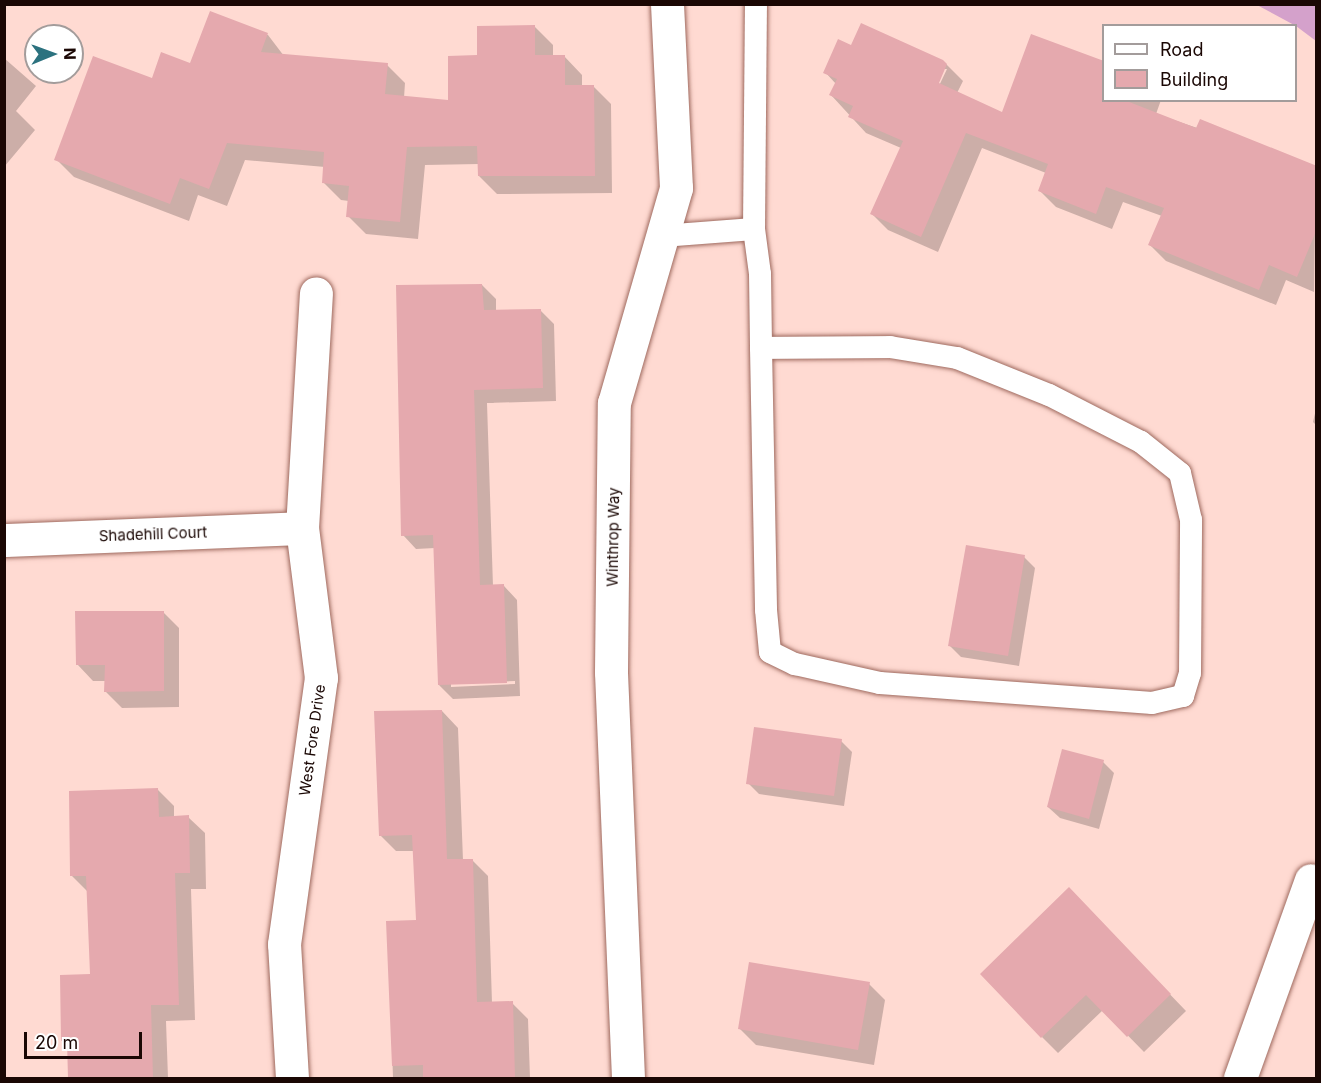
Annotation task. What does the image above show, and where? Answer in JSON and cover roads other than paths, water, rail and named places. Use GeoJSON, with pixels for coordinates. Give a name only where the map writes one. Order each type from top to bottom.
{"type":"FeatureCollection","features":[{"type":"Feature","properties":{"kind":"street","name":"Winthrop Way"},"geometry":{"type":"LineString","coordinates":[[628,1078],[611,672],[614,403],[676,188],[667,4]]}},
{"type":"Feature","properties":{"kind":"street","name":"West Fore Drive"},"geometry":{"type":"LineString","coordinates":[[292,1078],[284,944],[321,678],[302,528],[316,293]]}},
{"type":"Feature","properties":{"kind":"street","name":"Shadehill Court"},"geometry":{"type":"LineString","coordinates":[[4,540],[302,528]]}},
{"type":"Feature","properties":{"kind":"street"},"geometry":{"type":"LineString","coordinates":[[1240,1078],[1311,880]]}},
{"type":"Feature","properties":{"kind":"lane"},"geometry":{"type":"LineString","coordinates":[[756,4],[754,229],[760,274],[761,348],[770,652],[795,664],[880,683],[1152,703],[1183,696],[1190,673],[1191,520],[1180,473],[1141,442],[1049,395],[957,358],[890,347],[761,348]]}},
{"type":"Feature","properties":{"kind":"lane"},"geometry":{"type":"LineString","coordinates":[[662,236],[754,229]]}}]}
